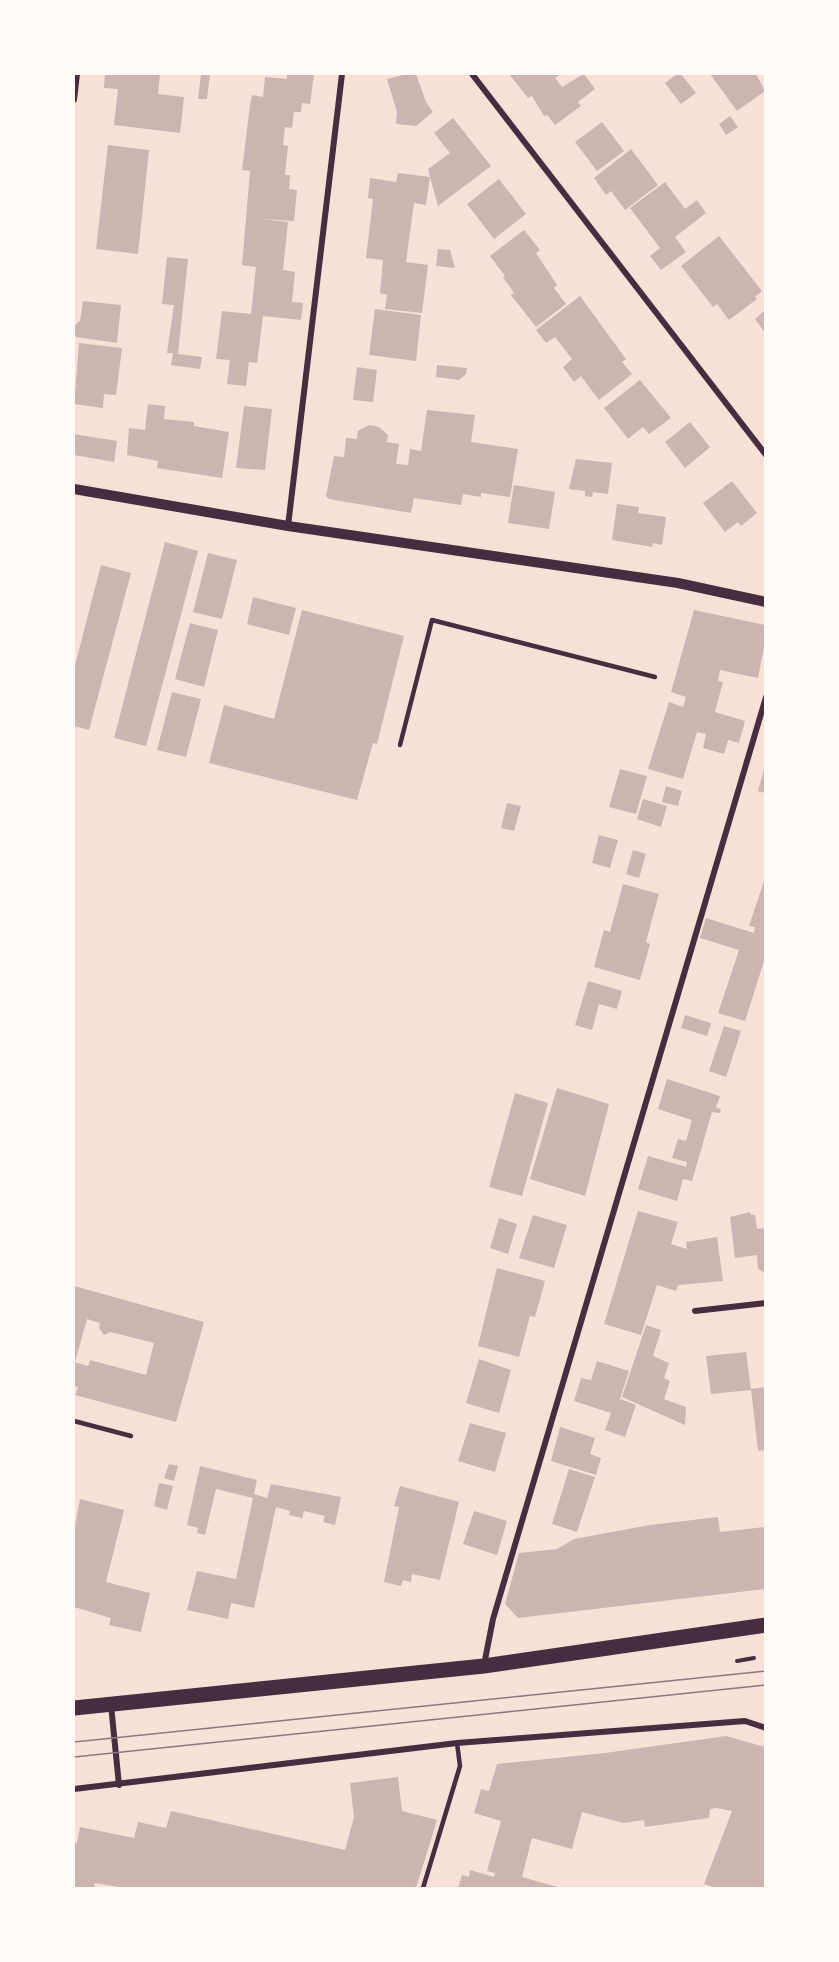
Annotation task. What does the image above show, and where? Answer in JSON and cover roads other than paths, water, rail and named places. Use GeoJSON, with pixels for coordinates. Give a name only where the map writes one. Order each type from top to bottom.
{"type":"FeatureCollection","features":[{"type":"Feature","properties":{"kind":"main road"},"geometry":{"type":"LineString","coordinates":[[74,1708],[484,1666],[765,1625]]}},
{"type":"Feature","properties":{"kind":"street"},"geometry":{"type":"LineString","coordinates":[[74,100],[77,74]]}},
{"type":"Feature","properties":{"kind":"street"},"geometry":{"type":"LineString","coordinates":[[288,526],[342,74]]}},
{"type":"Feature","properties":{"kind":"street"},"geometry":{"type":"LineString","coordinates":[[472,74],[765,455]]}},
{"type":"Feature","properties":{"kind":"street"},"geometry":{"type":"LineString","coordinates":[[74,489],[288,526],[678,583],[765,602]]}},
{"type":"Feature","properties":{"kind":"street"},"geometry":{"type":"LineString","coordinates":[[484,1666],[496,1607],[765,697]]}},
{"type":"Feature","properties":{"kind":"street"},"geometry":{"type":"LineString","coordinates":[[695,1311],[765,1303]]}},
{"type":"Feature","properties":{"kind":"street"},"geometry":{"type":"LineString","coordinates":[[111,1705],[119,1785]]}},
{"type":"Feature","properties":{"kind":"street"},"geometry":{"type":"LineString","coordinates":[[74,1789],[457,1743],[745,1720],[765,1728]]}},
{"type":"Feature","properties":{"kind":"lane"},"geometry":{"type":"LineString","coordinates":[[400,746],[432,620],[655,677]]}},
{"type":"Feature","properties":{"kind":"lane"},"geometry":{"type":"LineString","coordinates":[[74,1421],[131,1436]]}},
{"type":"Feature","properties":{"kind":"lane"},"geometry":{"type":"LineString","coordinates":[[423,1888],[460,1766],[457,1743]]}},
{"type":"Feature","properties":{"kind":"tram line"},"geometry":{"type":"LineString","coordinates":[[74,1742],[766,1671]]}},
{"type":"Feature","properties":{"kind":"tram line"},"geometry":{"type":"LineString","coordinates":[[74,1757],[766,1685]]}}]}
